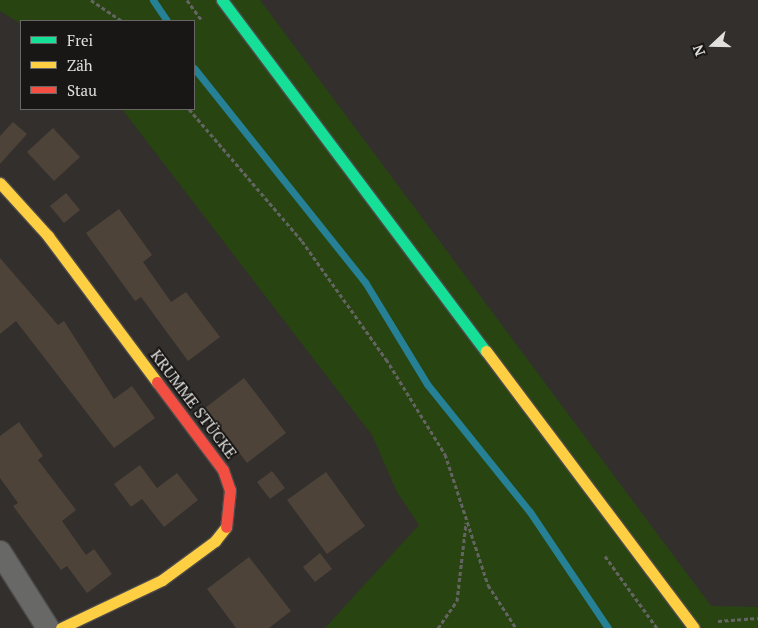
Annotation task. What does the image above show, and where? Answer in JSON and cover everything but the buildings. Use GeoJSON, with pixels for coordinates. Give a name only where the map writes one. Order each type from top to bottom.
{"type":"FeatureCollection","features":[{"type":"Feature","properties":{"kind":"street"},"geometry":{"type":"LineString","coordinates":[[222,0],[694,628]]}},
{"type":"Feature","properties":{"kind":"street","name":"KRUMME STÜCKE"},"geometry":{"type":"LineString","coordinates":[[0,183],[48,236],[223,470],[230,490],[226,527],[215,541],[162,580],[94,616],[61,628]]}},
{"type":"Feature","properties":{"kind":"street"},"geometry":{"type":"LineString","coordinates":[[0,552],[48,628]]}},
{"type":"Feature","properties":{"kind":"path"},"geometry":{"type":"LineString","coordinates":[[91,0],[121,20]]}},
{"type":"Feature","properties":{"kind":"path"},"geometry":{"type":"LineString","coordinates":[[190,110],[302,241],[346,299],[445,454],[488,585],[516,628]]}},
{"type":"Feature","properties":{"kind":"path"},"geometry":{"type":"LineString","coordinates":[[438,628],[457,601],[466,521]]}},
{"type":"Feature","properties":{"kind":"path"},"geometry":{"type":"LineString","coordinates":[[711,624],[758,618]]}},
{"type":"Feature","properties":{"kind":"green space"},"geometry":{"type":"Polygon","coordinates":[[[0,0],[260,0],[711,606],[758,607],[758,628],[325,628],[419,525],[397,492],[372,435],[123,110],[195,110],[195,20],[20,20],[20,23],[0,11],[0,0]]]}},
{"type":"Feature","properties":{"kind":"waterway"},"geometry":{"type":"LineString","coordinates":[[153,0],[166,20]]}},
{"type":"Feature","properties":{"kind":"waterway"},"geometry":{"type":"LineString","coordinates":[[195,69],[365,282],[427,384],[530,512],[608,628]]}},
{"type":"Feature","properties":{"kind":"traffic: fast"},"geometry":{"type":"LineString","coordinates":[[222,0],[486,351]]}},
{"type":"Feature","properties":{"kind":"traffic: slow"},"geometry":{"type":"LineString","coordinates":[[0,183],[48,236],[157,382]]}},
{"type":"Feature","properties":{"kind":"traffic: slow"},"geometry":{"type":"LineString","coordinates":[[486,351],[694,628]]}},
{"type":"Feature","properties":{"kind":"traffic: slow"},"geometry":{"type":"LineString","coordinates":[[61,628],[162,580],[215,541],[226,527]]}},
{"type":"Feature","properties":{"kind":"traffic: jam"},"geometry":{"type":"LineString","coordinates":[[157,382],[223,470],[230,490],[226,527]]}}]}
